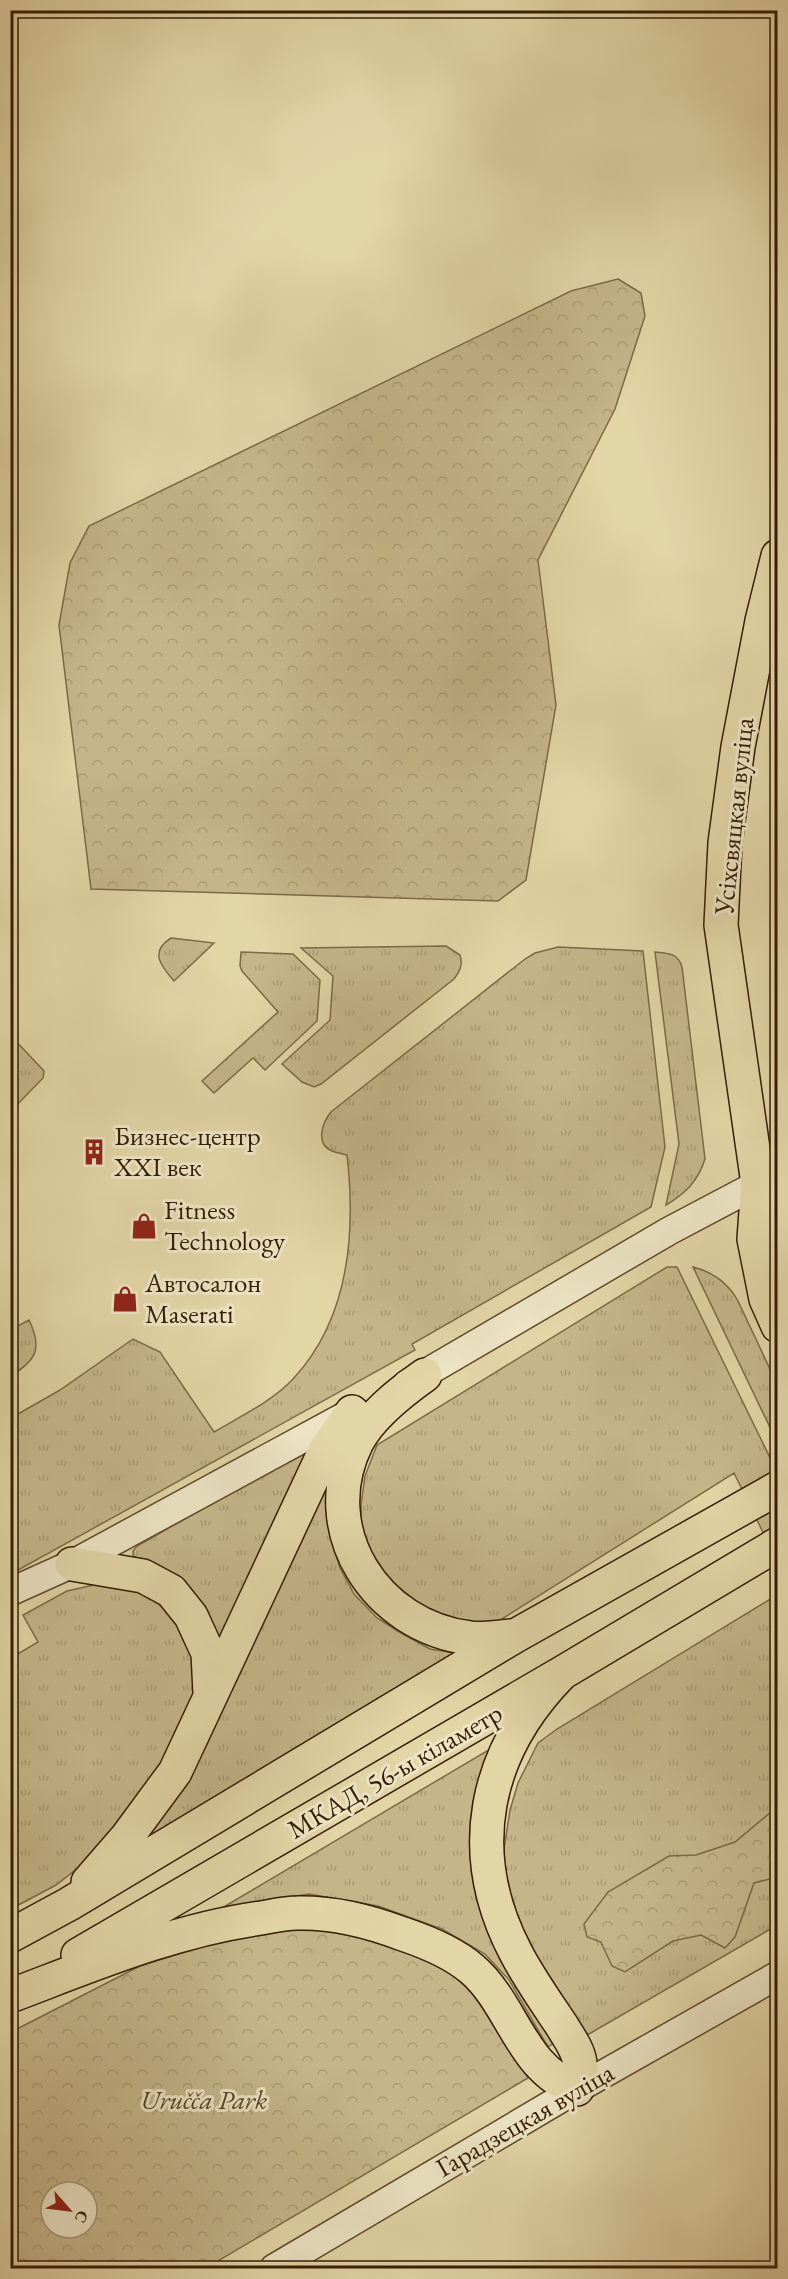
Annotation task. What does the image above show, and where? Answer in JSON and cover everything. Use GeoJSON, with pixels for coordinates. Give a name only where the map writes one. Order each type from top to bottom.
{"type":"FeatureCollection","features":[{"type":"Feature","properties":{"kind":"main road","name":"Усіхсвяцкая вуліца"},"geometry":{"type":"LineString","coordinates":[[777,556],[738,747],[725,843],[721,925],[768,1196],[754,1239],[766,1299],[777,1326]]}},
{"type":"Feature","properties":{"kind":"main road"},"geometry":{"type":"LineString","coordinates":[[425,1375],[394,1398],[358,1441],[345,1475],[341,1506],[347,1536],[369,1584],[392,1605],[412,1618],[440,1632],[471,1639],[515,1635]]}},
{"type":"Feature","properties":{"kind":"main road"},"geometry":{"type":"LineString","coordinates":[[69,1904],[127,1837],[176,1772],[325,1451],[352,1412]]}},
{"type":"Feature","properties":{"kind":"main road","name":"МКАД, 56-ы кіламетр"},"geometry":{"type":"LineString","coordinates":[[10,1936],[69,1904],[515,1635],[777,1488]]}},
{"type":"Feature","properties":{"kind":"main road","name":"МКАД, 56-ы кіламетр"},"geometry":{"type":"LineString","coordinates":[[10,1995],[562,1673],[770,1548]]}},
{"type":"Feature","properties":{"kind":"main road"},"geometry":{"type":"LineString","coordinates":[[72,1564],[143,1576],[171,1591],[191,1616],[208,1653],[211,1696]]}},
{"type":"Feature","properties":{"kind":"main road"},"geometry":{"type":"LineString","coordinates":[[10,1995],[206,1927],[296,1913],[340,1915],[385,1927],[420,1940],[455,1957],[472,1969],[490,1988],[521,2040],[541,2067],[556,2080],[577,2089],[581,2077],[579,2056],[509,1938],[496,1908],[487,1862],[489,1811],[501,1766],[523,1720],[539,1696],[562,1673]]}},
{"type":"Feature","properties":{"kind":"street"},"geometry":{"type":"LineString","coordinates":[[10,1592],[72,1564],[352,1412],[425,1375],[669,1231],[768,1196]]}},
{"type":"Feature","properties":{"kind":"street","name":"Гарадзецкая вуліца"},"geometry":{"type":"LineString","coordinates":[[274,2268],[577,2089],[777,1975]]}},
{"type":"Feature","properties":{"kind":"green space"},"geometry":{"type":"Polygon","coordinates":[[[618,279],[641,293],[645,316],[615,409],[538,560],[556,705],[526,880],[498,901],[91,889],[59,625],[70,563],[89,526],[571,291],[618,279]]]}},
{"type":"Feature","properties":{"kind":"green space"},"geometry":{"type":"Polygon","coordinates":[[[171,938],[214,943],[174,981],[159,959],[160,949],[171,938]]]}},
{"type":"Feature","properties":{"kind":"green space"},"geometry":{"type":"Polygon","coordinates":[[[446,946],[460,955],[460,968],[454,979],[321,1084],[314,1087],[302,1082],[282,1064],[330,1020],[333,976],[301,948],[446,946]]]}},
{"type":"Feature","properties":{"kind":"green space"},"geometry":{"type":"Polygon","coordinates":[[[558,947],[643,951],[665,1147],[651,1207],[412,1344],[415,1350],[11,1574],[11,1418],[60,1390],[133,1339],[160,1352],[214,1432],[285,1387],[312,1355],[326,1330],[337,1302],[344,1274],[349,1244],[350,1185],[347,1155],[332,1151],[323,1144],[323,1127],[331,1112],[525,959],[535,953],[558,947]]]}},
{"type":"Feature","properties":{"kind":"green space"},"geometry":{"type":"Polygon","coordinates":[[[241,952],[293,954],[320,980],[317,1021],[265,1070],[253,1058],[214,1093],[202,1081],[278,1012],[242,971],[241,952]]]}},
{"type":"Feature","properties":{"kind":"green space"},"geometry":{"type":"Polygon","coordinates":[[[655,952],[675,956],[682,967],[705,1159],[699,1174],[690,1186],[666,1205],[679,1144],[655,952]]]}},
{"type":"Feature","properties":{"kind":"green space"},"geometry":{"type":"Polygon","coordinates":[[[11,1036],[44,1071],[43,1078],[11,1111],[11,1036]]]}},
{"type":"Feature","properties":{"kind":"green space"},"geometry":{"type":"Polygon","coordinates":[[[667,1267],[677,1267],[777,1472],[777,1561],[734,1473],[494,1624],[472,1625],[419,1607],[381,1575],[361,1533],[361,1505],[365,1476],[377,1445],[667,1267]]]}},
{"type":"Feature","properties":{"kind":"green space"},"geometry":{"type":"Polygon","coordinates":[[[693,1267],[719,1279],[738,1301],[777,1384],[777,1442],[693,1267]]]}},
{"type":"Feature","properties":{"kind":"green space"},"geometry":{"type":"Polygon","coordinates":[[[11,1316],[16,1327],[29,1320],[36,1339],[36,1346],[35,1353],[26,1365],[11,1376],[11,1316]]]}},
{"type":"Feature","properties":{"kind":"green space"},"geometry":{"type":"Polygon","coordinates":[[[317,1444],[222,1645],[133,1555],[133,1551],[137,1546],[317,1444]]]}},
{"type":"Feature","properties":{"kind":"green space"},"geometry":{"type":"Polygon","coordinates":[[[336,1469],[331,1503],[331,1539],[340,1568],[354,1594],[377,1618],[401,1633],[430,1649],[461,1654],[137,1845],[323,1489],[336,1469]]]}},
{"type":"Feature","properties":{"kind":"green space"},"geometry":{"type":"Polygon","coordinates":[[[98,1584],[129,1588],[146,1595],[170,1613],[181,1627],[193,1656],[198,1684],[175,1754],[88,1860],[56,1885],[11,1909],[11,1658],[38,1642],[23,1615],[67,1591],[98,1584]]]}},
{"type":"Feature","properties":{"kind":"green space"},"geometry":{"type":"Polygon","coordinates":[[[777,1595],[778,1910],[772,1914],[774,1927],[589,2034],[582,2032],[512,1916],[503,1855],[510,1810],[518,1783],[538,1743],[557,1729],[777,1595]]]}},
{"type":"Feature","properties":{"kind":"green space"},"geometry":{"type":"Polygon","coordinates":[[[497,1745],[475,1834],[473,1871],[478,1896],[499,1949],[555,2042],[548,2047],[509,1980],[485,1954],[442,1929],[378,1906],[309,1894],[222,1908],[497,1745]]]}},
{"type":"Feature","properties":{"kind":"green space"},"geometry":{"type":"Polygon","coordinates":[[[777,1807],[777,1877],[754,1883],[735,1937],[725,1948],[701,1935],[673,1941],[625,1972],[612,1966],[601,1942],[587,1937],[584,1924],[608,1892],[669,1856],[696,1855],[735,1842],[777,1807]]]}},
{"type":"Feature","properties":{"kind":"green space","name":"Uručča Park"},"geometry":{"type":"Polygon","coordinates":[[[278,1929],[340,1930],[398,1944],[447,1967],[484,1997],[528,2078],[206,2268],[11,2268],[11,2032],[140,1966],[204,1946],[278,1929]]]}},
{"type":"Feature","properties":{"kind":"place","name":"Бизнес-центр XXI век"},"geometry":{"type":"Point","coordinates":[94,1152]}},
{"type":"Feature","properties":{"kind":"place","name":"Fitness Technology"},"geometry":{"type":"Point","coordinates":[144,1226]}},
{"type":"Feature","properties":{"kind":"place","name":"Автосалон Maserati"},"geometry":{"type":"Point","coordinates":[125,1299]}}]}
